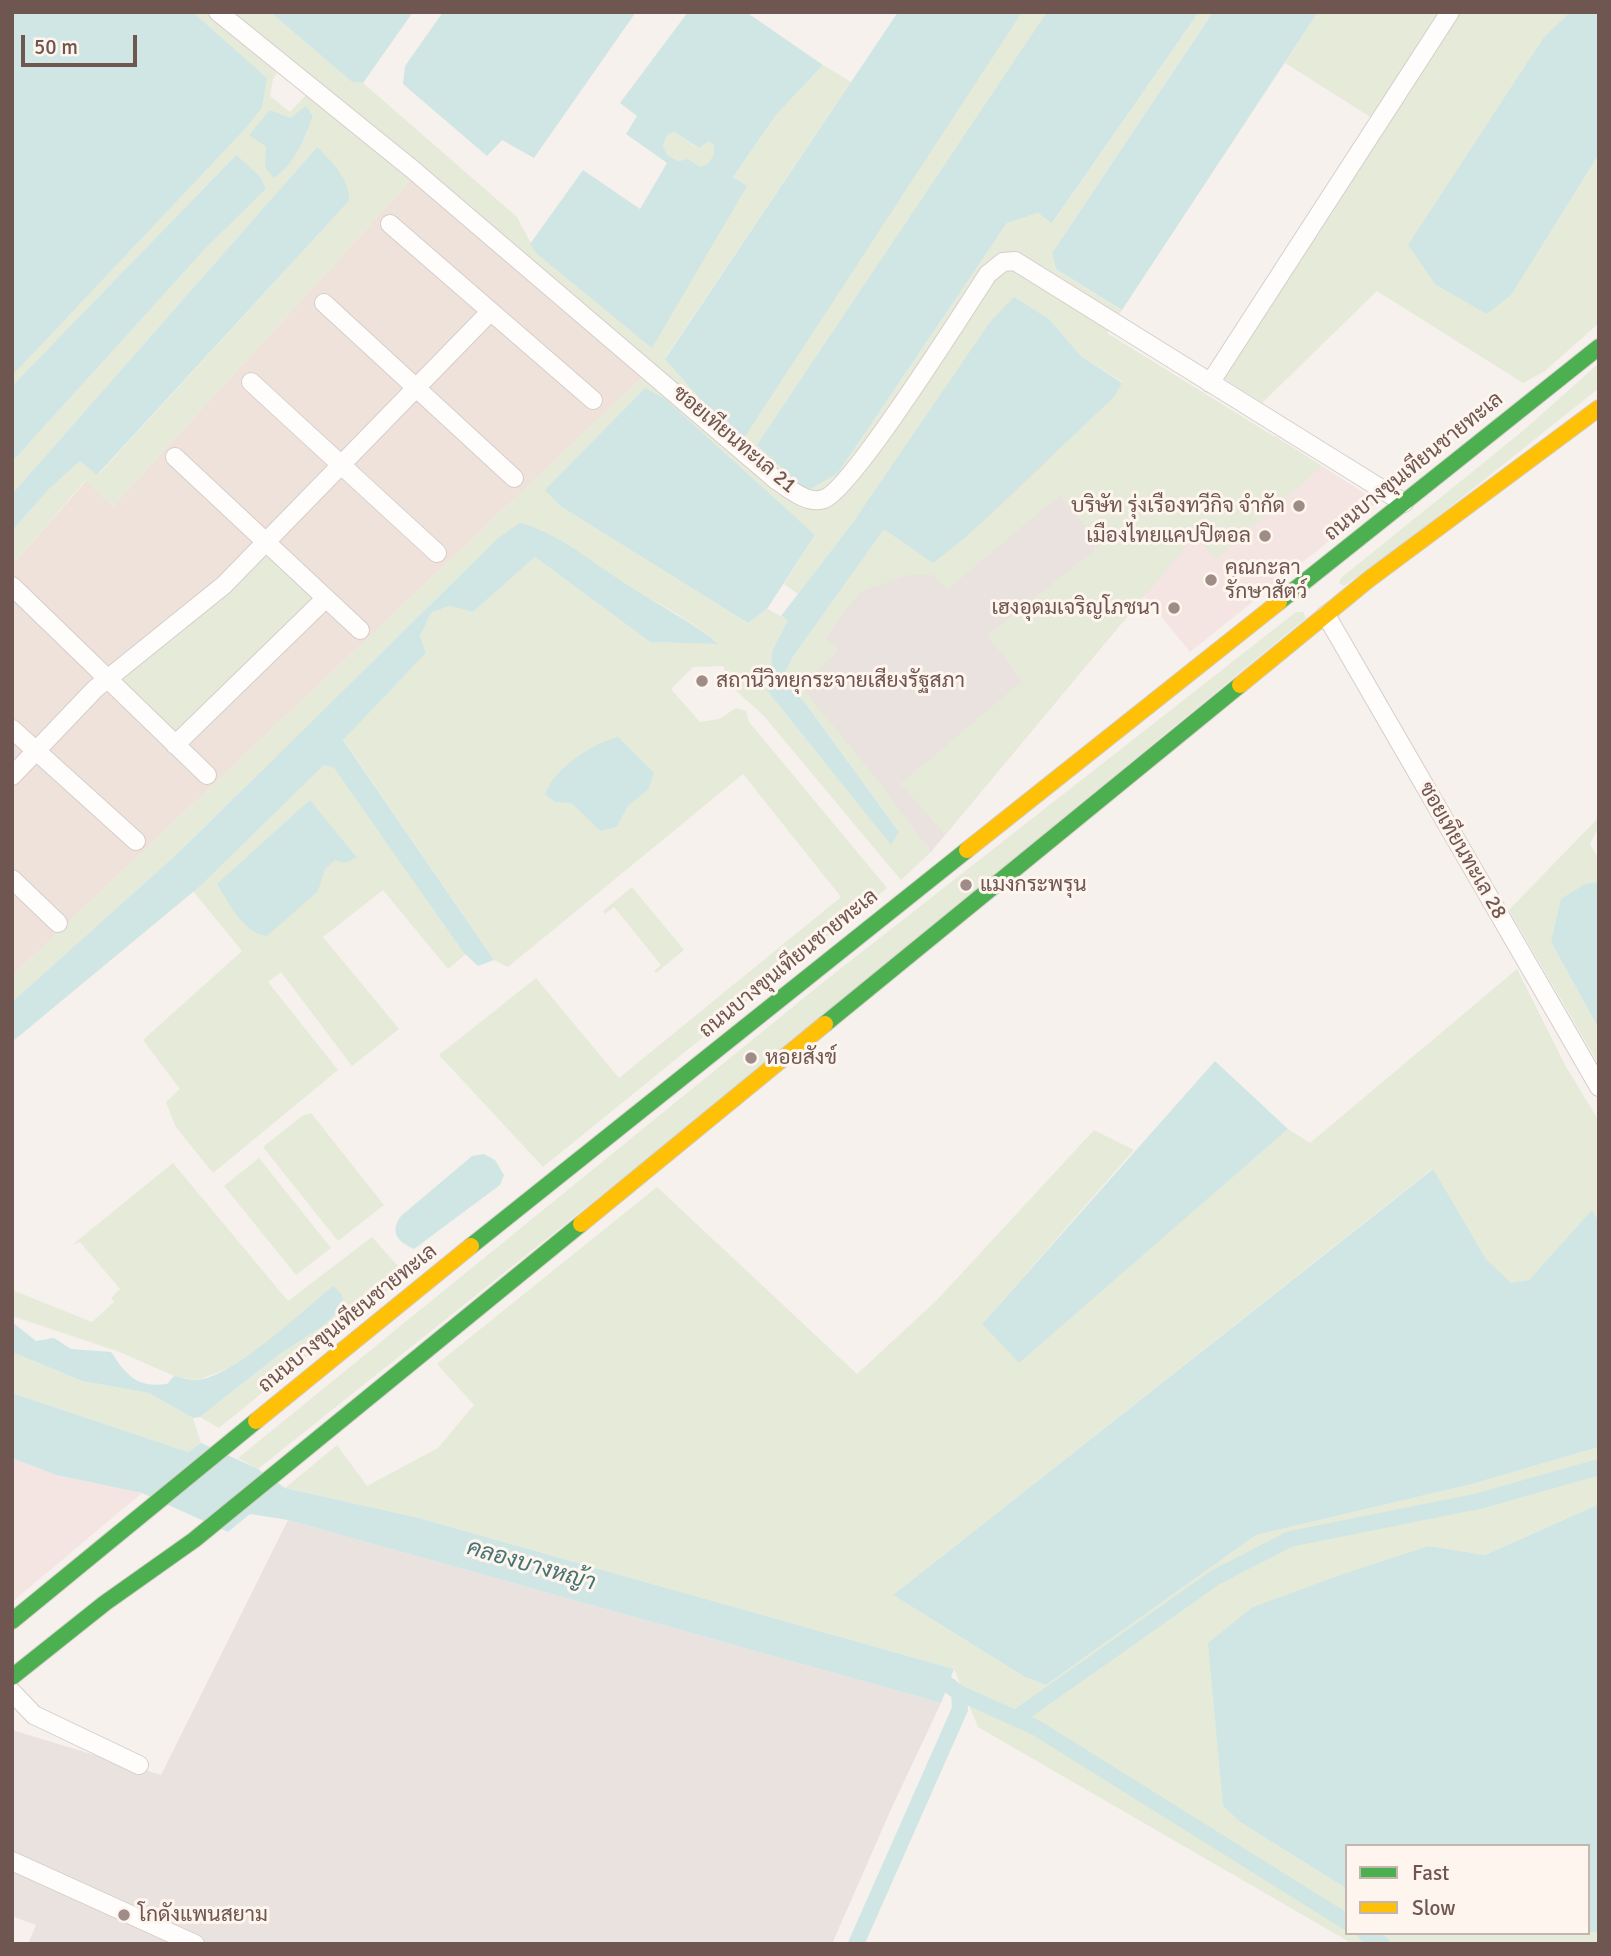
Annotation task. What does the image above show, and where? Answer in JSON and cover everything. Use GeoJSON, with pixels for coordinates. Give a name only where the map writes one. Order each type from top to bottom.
{"type":"FeatureCollection","features":[{"type":"Feature","properties":{"kind":"main road","name":"ถนนบางขุนเทียนชายทะเล"},"geometry":{"type":"LineString","coordinates":[[12,1622],[249,1426],[906,898],[1599,347]]}},
{"type":"Feature","properties":{"kind":"main road"},"geometry":{"type":"LineString","coordinates":[[1361,586],[1344,593],[1330,583],[1532,417],[1572,369]]}},
{"type":"Feature","properties":{"kind":"main road"},"geometry":{"type":"LineString","coordinates":[[12,1677],[105,1602],[194,1540],[1361,586],[1599,408]]}},
{"type":"Feature","properties":{"kind":"main road"},"geometry":{"type":"LineString","coordinates":[[1003,823],[1152,718],[1302,606],[1314,617],[1309,629]]}},
{"type":"Feature","properties":{"kind":"street","name":"ซอยเทียนทะเล 21"},"geometry":{"type":"LineString","coordinates":[[218,12],[412,169],[776,480],[810,500],[824,499],[839,488],[899,408],[988,274],[1003,262],[1015,261],[1404,503]]}},
{"type":"Feature","properties":{"kind":"street"},"geometry":{"type":"LineString","coordinates":[[1210,383],[1450,12]]}},
{"type":"Feature","properties":{"kind":"street"},"geometry":{"type":"LineString","coordinates":[[390,224],[593,400]]}},
{"type":"Feature","properties":{"kind":"street"},"geometry":{"type":"LineString","coordinates":[[324,303],[514,478]]}},
{"type":"Feature","properties":{"kind":"street"},"geometry":{"type":"LineString","coordinates":[[12,776],[108,679],[224,585],[490,312]]}},
{"type":"Feature","properties":{"kind":"street"},"geometry":{"type":"LineString","coordinates":[[251,382],[437,553]]}},
{"type":"Feature","properties":{"kind":"street"},"geometry":{"type":"LineString","coordinates":[[175,457],[360,630]]}},
{"type":"Feature","properties":{"kind":"street"},"geometry":{"type":"LineString","coordinates":[[12,586],[207,775]]}},
{"type":"Feature","properties":{"kind":"street"},"geometry":{"type":"LineString","coordinates":[[175,745],[327,598]]}},
{"type":"Feature","properties":{"kind":"street","name":"ซอยเทียนทะเล 28"},"geometry":{"type":"LineString","coordinates":[[1326,615],[1599,1087]]}},
{"type":"Feature","properties":{"kind":"street"},"geometry":{"type":"LineString","coordinates":[[12,729],[136,841]]}},
{"type":"Feature","properties":{"kind":"street"},"geometry":{"type":"LineString","coordinates":[[12,879],[58,923]]}},
{"type":"Feature","properties":{"kind":"street"},"geometry":{"type":"LineString","coordinates":[[12,1692],[34,1716],[139,1765]]}},
{"type":"Feature","properties":{"kind":"street"},"geometry":{"type":"LineString","coordinates":[[12,1861],[195,1944]]}},
{"type":"Feature","properties":{"kind":"shaded area"},"geometry":{"type":"Polygon","coordinates":[[[412,179],[646,374],[12,976],[12,565],[86,481],[113,506],[412,179]]]}},
{"type":"Feature","properties":{"kind":"shaded area"},"geometry":{"type":"Polygon","coordinates":[[[1114,397],[1277,437],[931,852],[785,672],[884,528],[1114,397]]]}},
{"type":"Feature","properties":{"kind":"shaded area"},"geometry":{"type":"Polygon","coordinates":[[[1277,437],[1378,502],[1190,652],[1144,596],[1277,437]]]}},
{"type":"Feature","properties":{"kind":"shaded area"},"geometry":{"type":"Polygon","coordinates":[[[12,1458],[56,1475],[142,1493],[12,1602],[12,1458]]]}},
{"type":"Feature","properties":{"kind":"shaded area"},"geometry":{"type":"Polygon","coordinates":[[[288,1520],[941,1703],[832,1944],[28,1944],[36,1925],[12,1916],[12,1730],[161,1775],[288,1520]]]}},
{"type":"Feature","properties":{"kind":"green space"},"geometry":{"type":"Polygon","coordinates":[[[193,12],[270,12],[352,82],[363,83],[517,217],[536,253],[747,187],[733,177],[776,115],[823,65],[851,82],[665,358],[1022,12],[1047,12],[1026,46],[838,473],[1007,223],[1038,213],[1053,222],[1199,12],[1213,12],[1052,253],[1056,269],[1122,310],[1107,333],[1322,466],[1216,559],[1195,535],[945,835],[900,784],[1022,681],[987,635],[1101,545],[1060,495],[947,590],[933,575],[909,575],[860,592],[825,639],[839,650],[802,687],[876,778],[931,852],[901,880],[763,715],[733,688],[723,666],[693,667],[671,689],[700,722],[719,719],[736,708],[746,711],[749,722],[887,888],[543,1167],[439,1055],[536,978],[619,1078],[841,897],[743,774],[508,967],[494,960],[343,739],[426,653],[420,636],[431,613],[449,606],[473,612],[535,557],[650,642],[718,643],[693,624],[640,594],[584,570],[497,539],[178,853],[12,1002],[12,976],[646,374],[412,179],[113,506],[85,481],[12,565],[12,531],[49,489],[80,461],[98,475],[349,201],[317,147],[12,494],[12,462],[205,249],[266,189],[260,176],[235,156],[12,386],[12,376],[247,127],[267,78],[193,12]],[[279,70],[273,79],[270,96],[290,112],[306,95],[279,70]],[[306,107],[290,118],[250,135],[266,147],[305,138],[313,116],[306,107]],[[1049,319],[854,521],[798,594],[784,584],[815,535],[645,388],[546,490],[560,506],[748,623],[767,609],[788,620],[772,651],[770,681],[765,688],[891,844],[899,832],[803,700],[780,681],[792,658],[884,528],[933,563],[1031,477],[1122,382],[1081,356],[1049,319]],[[556,779],[547,787],[571,803],[600,831],[617,827],[628,806],[648,790],[556,779]]]}},
{"type":"Feature","properties":{"kind":"green space"},"geometry":{"type":"Polygon","coordinates":[[[1318,12],[1438,12],[1372,118],[1285,63],[1318,12]]]}},
{"type":"Feature","properties":{"kind":"green space"},"geometry":{"type":"Polygon","coordinates":[[[1455,12],[1570,12],[1544,37],[1496,114],[1512,294],[1599,154],[1599,323],[1545,371],[1523,383],[1377,291],[1262,403],[1221,377],[1455,12]]]}},
{"type":"Feature","properties":{"kind":"green space"},"geometry":{"type":"Polygon","coordinates":[[[674,132],[698,148],[709,141],[714,146],[714,155],[707,166],[700,168],[688,160],[679,161],[667,155],[663,145],[667,135],[674,132]]]}},
{"type":"Feature","properties":{"kind":"green space"},"geometry":{"type":"Polygon","coordinates":[[[1599,363],[1599,388],[1405,543],[1344,586],[1339,583],[1341,578],[1524,430],[1599,363]]]}},
{"type":"Feature","properties":{"kind":"green space"},"geometry":{"type":"Polygon","coordinates":[[[269,553],[317,601],[174,737],[118,679],[197,620],[269,553]]]}},
{"type":"Feature","properties":{"kind":"green space"},"geometry":{"type":"Polygon","coordinates":[[[1296,612],[1303,612],[1306,618],[697,1119],[258,1469],[238,1458],[826,980],[1296,612]]]}},
{"type":"Feature","properties":{"kind":"green space"},"geometry":{"type":"Polygon","coordinates":[[[324,765],[334,768],[466,954],[448,969],[383,890],[323,937],[399,1029],[352,1066],[281,972],[268,982],[338,1070],[213,1173],[175,1126],[166,1102],[180,1089],[143,1040],[242,951],[193,891],[324,765]]]}},
{"type":"Feature","properties":{"kind":"green space"},"geometry":{"type":"Polygon","coordinates":[[[1599,817],[1599,833],[1596,832],[1590,844],[1599,860],[1599,882],[1585,885],[1551,942],[1599,1029],[1599,1065],[1509,910],[1599,817]]]}},
{"type":"Feature","properties":{"kind":"green space"},"geometry":{"type":"Polygon","coordinates":[[[632,887],[684,950],[656,973],[654,971],[661,965],[614,907],[605,914],[603,911],[632,887]]]}},
{"type":"Feature","properties":{"kind":"green space"},"geometry":{"type":"Polygon","coordinates":[[[1517,969],[1565,1065],[1599,1121],[1599,1222],[1592,1211],[1529,1280],[1510,1284],[1486,1259],[1432,1169],[893,1595],[1025,1677],[1046,1685],[1256,1535],[1472,1484],[1599,1447],[1599,1504],[1485,1555],[1429,1546],[1223,1806],[1240,1822],[1345,1888],[1345,1935],[1590,1935],[1590,1932],[1599,1932],[1599,1944],[1353,1944],[978,1727],[954,1669],[415,1517],[285,1488],[337,1445],[367,1486],[438,1448],[474,1405],[437,1364],[657,1187],[857,1374],[937,1300],[1094,1130],[1134,1150],[982,1324],[1019,1362],[1288,1129],[1310,1143],[1517,969]]]}},
{"type":"Feature","properties":{"kind":"green space"},"geometry":{"type":"Polygon","coordinates":[[[311,1113],[384,1205],[338,1241],[263,1147],[302,1116],[311,1113]]]}},
{"type":"Feature","properties":{"kind":"green space"},"geometry":{"type":"Polygon","coordinates":[[[259,1158],[331,1248],[296,1275],[224,1186],[259,1158]]]}},
{"type":"Feature","properties":{"kind":"green space"},"geometry":{"type":"Polygon","coordinates":[[[173,1163],[288,1301],[372,1237],[406,1275],[219,1428],[200,1417],[280,1354],[323,1326],[344,1306],[342,1294],[229,1368],[198,1380],[174,1376],[120,1352],[12,1316],[12,1290],[92,1322],[114,1302],[111,1298],[120,1289],[80,1242],[72,1245],[173,1163]]]}},
{"type":"Feature","properties":{"kind":"green space"},"geometry":{"type":"Polygon","coordinates":[[[12,1352],[82,1381],[149,1393],[193,1418],[201,1443],[188,1452],[12,1393],[12,1352]]]}},
{"type":"Feature","properties":{"kind":"water"},"geometry":{"type":"Polygon","coordinates":[[[12,12],[193,12],[267,78],[262,107],[247,127],[12,376],[12,12]]]}},
{"type":"Feature","properties":{"kind":"water"},"geometry":{"type":"Polygon","coordinates":[[[270,12],[413,12],[363,83],[352,82],[270,12]]]}},
{"type":"Feature","properties":{"kind":"water"},"geometry":{"type":"Polygon","coordinates":[[[443,12],[636,12],[534,158],[502,140],[487,156],[403,84],[405,66],[443,12]]]}},
{"type":"Feature","properties":{"kind":"water"},"geometry":{"type":"Polygon","coordinates":[[[688,12],[746,12],[823,65],[776,115],[733,177],[747,186],[652,348],[536,253],[530,244],[583,170],[640,209],[667,163],[626,134],[637,116],[620,103],[688,12]],[[674,132],[667,135],[663,145],[667,155],[679,161],[688,159],[700,167],[707,165],[714,155],[714,146],[709,141],[699,148],[674,132]]]}},
{"type":"Feature","properties":{"kind":"water"},"geometry":{"type":"Polygon","coordinates":[[[898,12],[1022,12],[744,438],[720,421],[665,359],[898,12]]]}},
{"type":"Feature","properties":{"kind":"water"},"geometry":{"type":"Polygon","coordinates":[[[1047,12],[1199,12],[1052,223],[1038,213],[1007,223],[838,473],[807,491],[757,445],[1047,12]]]}},
{"type":"Feature","properties":{"kind":"water"},"geometry":{"type":"Polygon","coordinates":[[[1213,12],[1318,12],[1122,310],[1056,269],[1052,253],[1213,12]]]}},
{"type":"Feature","properties":{"kind":"water"},"geometry":{"type":"Polygon","coordinates":[[[1570,12],[1599,12],[1599,154],[1512,294],[1487,314],[1436,285],[1408,245],[1544,37],[1570,12]]]}},
{"type":"Feature","properties":{"kind":"water"},"geometry":{"type":"Polygon","coordinates":[[[306,106],[313,116],[306,133],[293,158],[274,178],[265,168],[266,147],[249,135],[270,110],[290,118],[306,106]]]}},
{"type":"Feature","properties":{"kind":"water"},"geometry":{"type":"Polygon","coordinates":[[[317,147],[343,178],[347,185],[349,201],[97,475],[80,461],[49,489],[12,531],[12,494],[317,147]]]}},
{"type":"Feature","properties":{"kind":"water"},"geometry":{"type":"Polygon","coordinates":[[[236,155],[260,176],[266,189],[205,249],[12,462],[12,386],[236,155]]]}},
{"type":"Feature","properties":{"kind":"water"},"geometry":{"type":"Polygon","coordinates":[[[1014,297],[1049,319],[1081,356],[1122,383],[1114,397],[966,537],[933,563],[884,529],[792,658],[781,681],[803,700],[899,832],[891,845],[765,688],[770,681],[772,651],[788,620],[781,616],[854,521],[990,322],[1014,297]]]}},
{"type":"Feature","properties":{"kind":"water"},"geometry":{"type":"Polygon","coordinates":[[[645,388],[665,399],[815,535],[767,609],[748,623],[560,506],[545,490],[645,388]]]}},
{"type":"Feature","properties":{"kind":"water"},"geometry":{"type":"Polygon","coordinates":[[[520,523],[564,543],[719,644],[650,642],[535,557],[473,612],[449,606],[431,613],[420,636],[426,653],[343,740],[494,960],[478,966],[464,953],[334,768],[324,765],[199,887],[12,1042],[12,1002],[178,853],[497,539],[520,523]]]}},
{"type":"Feature","properties":{"kind":"water"},"geometry":{"type":"Polygon","coordinates":[[[618,737],[654,773],[648,790],[628,806],[617,827],[600,831],[571,803],[555,802],[545,794],[556,776],[576,758],[618,737]]]}},
{"type":"Feature","properties":{"kind":"water"},"geometry":{"type":"Polygon","coordinates":[[[310,800],[357,858],[344,863],[335,860],[325,869],[318,891],[267,936],[258,934],[238,916],[217,884],[310,800]]]}},
{"type":"Feature","properties":{"kind":"water"},"geometry":{"type":"Polygon","coordinates":[[[1599,882],[1599,1029],[1551,942],[1561,899],[1585,884],[1599,882]]]}},
{"type":"Feature","properties":{"kind":"water"},"geometry":{"type":"Polygon","coordinates":[[[1215,1061],[1288,1129],[1019,1363],[982,1324],[1215,1061]]]}},
{"type":"Feature","properties":{"kind":"water"},"geometry":{"type":"Polygon","coordinates":[[[484,1154],[495,1160],[504,1175],[500,1185],[414,1249],[400,1240],[396,1227],[401,1216],[472,1156],[484,1154]]]}},
{"type":"Feature","properties":{"kind":"water"},"geometry":{"type":"Polygon","coordinates":[[[1433,1169],[1486,1259],[1511,1283],[1529,1280],[1592,1210],[1599,1222],[1599,1447],[1472,1484],[1256,1535],[1046,1685],[1025,1677],[893,1595],[1433,1169]]]}},
{"type":"Feature","properties":{"kind":"water"},"geometry":{"type":"Polygon","coordinates":[[[333,1286],[342,1294],[344,1306],[323,1326],[280,1354],[200,1417],[193,1418],[149,1393],[82,1381],[12,1352],[12,1322],[36,1341],[54,1338],[71,1349],[111,1352],[122,1368],[140,1382],[157,1385],[167,1384],[174,1376],[196,1380],[211,1377],[247,1356],[333,1286]]]}},
{"type":"Feature","properties":{"kind":"water","name":"คลองบางหญ้า"},"geometry":{"type":"Polygon","coordinates":[[[12,1393],[188,1452],[201,1443],[258,1469],[285,1488],[415,1517],[954,1669],[941,1703],[288,1520],[250,1514],[228,1532],[142,1493],[56,1475],[12,1458],[12,1393]]]}},
{"type":"Feature","properties":{"kind":"water"},"geometry":{"type":"Polygon","coordinates":[[[1599,1504],[1599,1932],[1590,1932],[1590,1844],[1345,1844],[1345,1888],[1240,1822],[1223,1806],[1208,1643],[1253,1607],[1429,1546],[1485,1555],[1599,1504]]]}},
{"type":"Feature","properties":{"kind":"waterway"},"geometry":{"type":"LineString","coordinates":[[1016,1718],[1216,1577],[1290,1539],[1479,1501],[1599,1467]]}},
{"type":"Feature","properties":{"kind":"waterway"},"geometry":{"type":"LineString","coordinates":[[856,1944],[960,1709],[959,1693],[946,1683],[928,1678]]}},
{"type":"Feature","properties":{"kind":"waterway"},"geometry":{"type":"LineString","coordinates":[[959,1693],[1035,1727],[1345,1921]]}},
{"type":"Feature","properties":{"kind":"waterway"},"geometry":{"type":"LineString","coordinates":[[1368,1935],[1382,1944]]}},
{"type":"Feature","properties":{"kind":"traffic: fast"},"geometry":{"type":"LineString","coordinates":[[1279,602],[1599,347]]}},
{"type":"Feature","properties":{"kind":"traffic: fast"},"geometry":{"type":"LineString","coordinates":[[825,1024],[1240,685]]}},
{"type":"Feature","properties":{"kind":"traffic: fast"},"geometry":{"type":"LineString","coordinates":[[471,1246],[967,850]]}},
{"type":"Feature","properties":{"kind":"traffic: fast"},"geometry":{"type":"LineString","coordinates":[[12,1677],[105,1603],[194,1540],[581,1224]]}},
{"type":"Feature","properties":{"kind":"traffic: fast"},"geometry":{"type":"LineString","coordinates":[[12,1621],[256,1421]]}},
{"type":"Feature","properties":{"kind":"traffic: slow"},"geometry":{"type":"LineString","coordinates":[[1240,685],[1368,580],[1599,408]]}},
{"type":"Feature","properties":{"kind":"traffic: slow"},"geometry":{"type":"LineString","coordinates":[[967,850],[1279,602]]}},
{"type":"Feature","properties":{"kind":"traffic: slow"},"geometry":{"type":"LineString","coordinates":[[581,1224],[825,1024]]}},
{"type":"Feature","properties":{"kind":"traffic: slow"},"geometry":{"type":"LineString","coordinates":[[256,1421],[471,1246]]}},
{"type":"Feature","properties":{"kind":"place","name":"บริษัท รุ่งเรืองทวีกิจ จำกัด"},"geometry":{"type":"Point","coordinates":[1299,506]}},
{"type":"Feature","properties":{"kind":"place","name":"เมืองไทยแคปปิตอล"},"geometry":{"type":"Point","coordinates":[1265,536]}},
{"type":"Feature","properties":{"kind":"place","name":"คุณกะลา รักษาสัตว์"},"geometry":{"type":"Point","coordinates":[1211,580]}},
{"type":"Feature","properties":{"kind":"place","name":"เฮงอุดมเจริญโภชนา"},"geometry":{"type":"Point","coordinates":[1174,608]}},
{"type":"Feature","properties":{"kind":"place","name":"สถานีวิทยุกระจายเสียงรัฐสภา"},"geometry":{"type":"Point","coordinates":[702,681]}},
{"type":"Feature","properties":{"kind":"place","name":"แมงกระพรุน"},"geometry":{"type":"Point","coordinates":[966,885]}},
{"type":"Feature","properties":{"kind":"place","name":"หอยสังข์"},"geometry":{"type":"Point","coordinates":[751,1058]}},
{"type":"Feature","properties":{"kind":"place","name":"โกดังแพนสยาม"},"geometry":{"type":"Point","coordinates":[124,1915]}}]}
